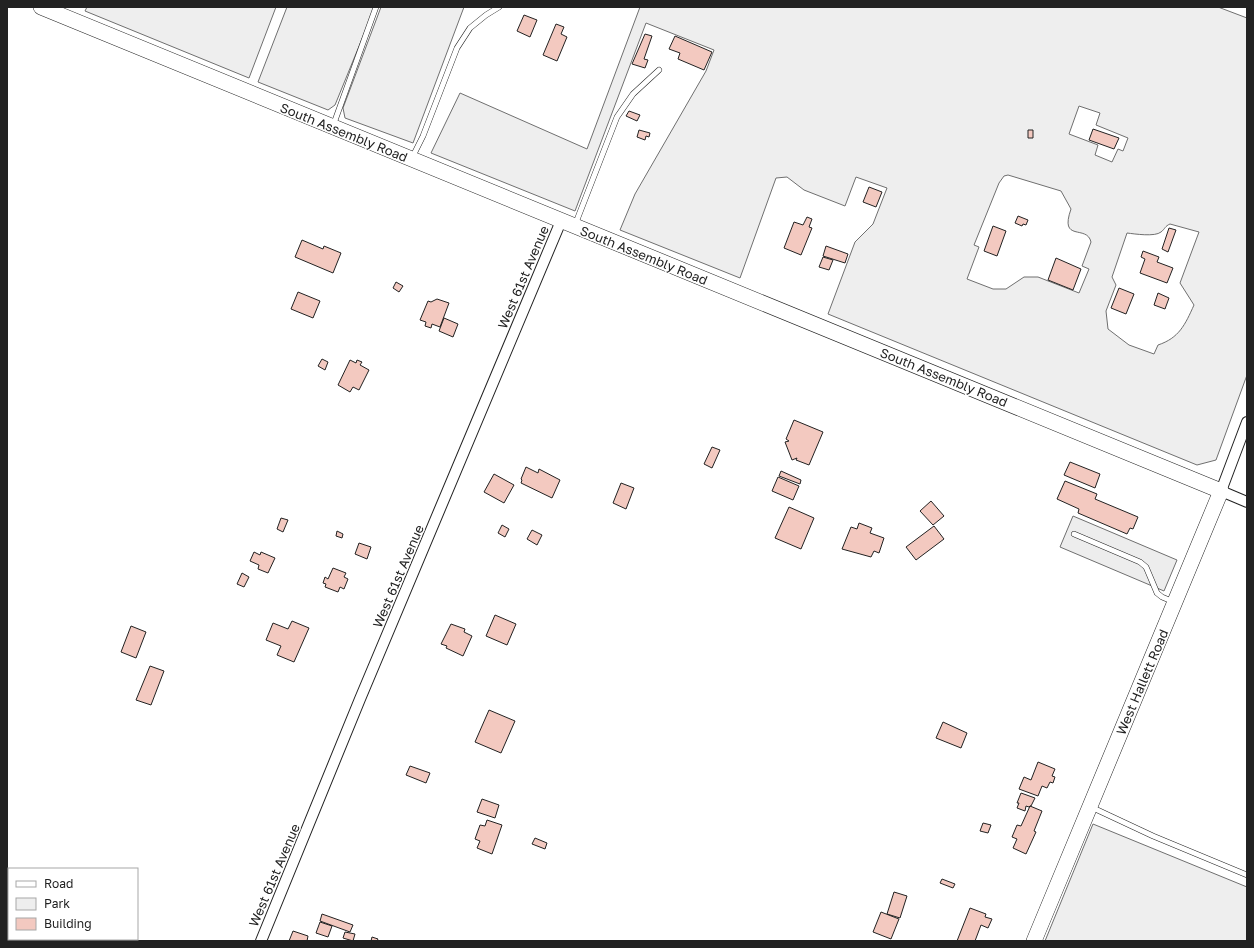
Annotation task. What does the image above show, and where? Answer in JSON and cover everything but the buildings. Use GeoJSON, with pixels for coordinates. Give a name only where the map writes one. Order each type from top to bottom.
{"type":"FeatureCollection","features":[{"type":"Feature","properties":{"kind":"street","name":"South Assembly Road"},"geometry":{"type":"LineString","coordinates":[[41,7],[1247,502]]}},
{"type":"Feature","properties":{"kind":"street","name":"West 61st Avenue"},"geometry":{"type":"LineString","coordinates":[[261,941],[360,699],[568,224]]}},
{"type":"Feature","properties":{"kind":"street","name":"West Hallett Road"},"geometry":{"type":"LineString","coordinates":[[1034,941],[1221,491],[1247,422]]}},
{"type":"Feature","properties":{"kind":"lane"},"geometry":{"type":"LineString","coordinates":[[332,127],[376,7]]}},
{"type":"Feature","properties":{"kind":"lane"},"geometry":{"type":"LineString","coordinates":[[411,159],[423,136],[457,48],[470,28],[499,7]]}},
{"type":"Feature","properties":{"kind":"lane"},"geometry":{"type":"LineString","coordinates":[[568,224],[617,117],[633,94],[659,70]]}},
{"type":"Feature","properties":{"kind":"lane"},"geometry":{"type":"LineString","coordinates":[[1074,534],[1140,562],[1146,567],[1150,574],[1157,593],[1162,597],[1175,602]]}},
{"type":"Feature","properties":{"kind":"lane"},"geometry":{"type":"LineString","coordinates":[[1090,806],[1153,836],[1247,875]]}},
{"type":"Feature","properties":{"kind":"green space"},"geometry":{"type":"Polygon","coordinates":[[[87,7],[276,7],[249,78],[85,11],[87,7]]]}},
{"type":"Feature","properties":{"kind":"green space"},"geometry":{"type":"Polygon","coordinates":[[[287,7],[375,7],[335,105],[328,110],[258,82],[287,7]]]}},
{"type":"Feature","properties":{"kind":"green space"},"geometry":{"type":"Polygon","coordinates":[[[381,7],[464,7],[413,143],[345,118],[343,108],[381,7]]]}},
{"type":"Feature","properties":{"kind":"green space"},"geometry":{"type":"Polygon","coordinates":[[[640,7],[1218,7],[1247,18],[1247,375],[1216,460],[1197,465],[828,314],[855,242],[873,224],[887,188],[856,177],[845,206],[804,190],[787,177],[776,178],[740,278],[620,230],[635,194],[706,71],[714,50],[646,23],[575,211],[431,153],[460,93],[587,149],[640,7]],[[1079,106],[1069,134],[1098,145],[1095,155],[1112,162],[1118,149],[1123,151],[1128,138],[1096,125],[1100,113],[1079,106]],[[1008,175],[1004,176],[999,183],[974,245],[979,247],[967,279],[993,289],[1006,289],[1024,277],[1038,277],[1079,293],[1089,269],[1082,266],[1091,242],[1084,234],[1071,230],[1068,226],[1068,219],[1071,209],[1061,191],[1008,175]],[[1170,224],[1158,234],[1145,235],[1127,233],[1112,277],[1116,285],[1106,311],[1108,329],[1129,345],[1154,354],[1158,345],[1176,335],[1188,319],[1194,305],[1180,283],[1199,232],[1170,224]]]}},
{"type":"Feature","properties":{"kind":"green space"},"geometry":{"type":"Polygon","coordinates":[[[1093,824],[1247,887],[1247,941],[1045,941],[1093,824]]]}},
{"type":"Feature","properties":{"kind":"shaded area"},"geometry":{"type":"Polygon","coordinates":[[[1073,516],[1177,560],[1164,591],[1060,547],[1073,516]]]}}]}
